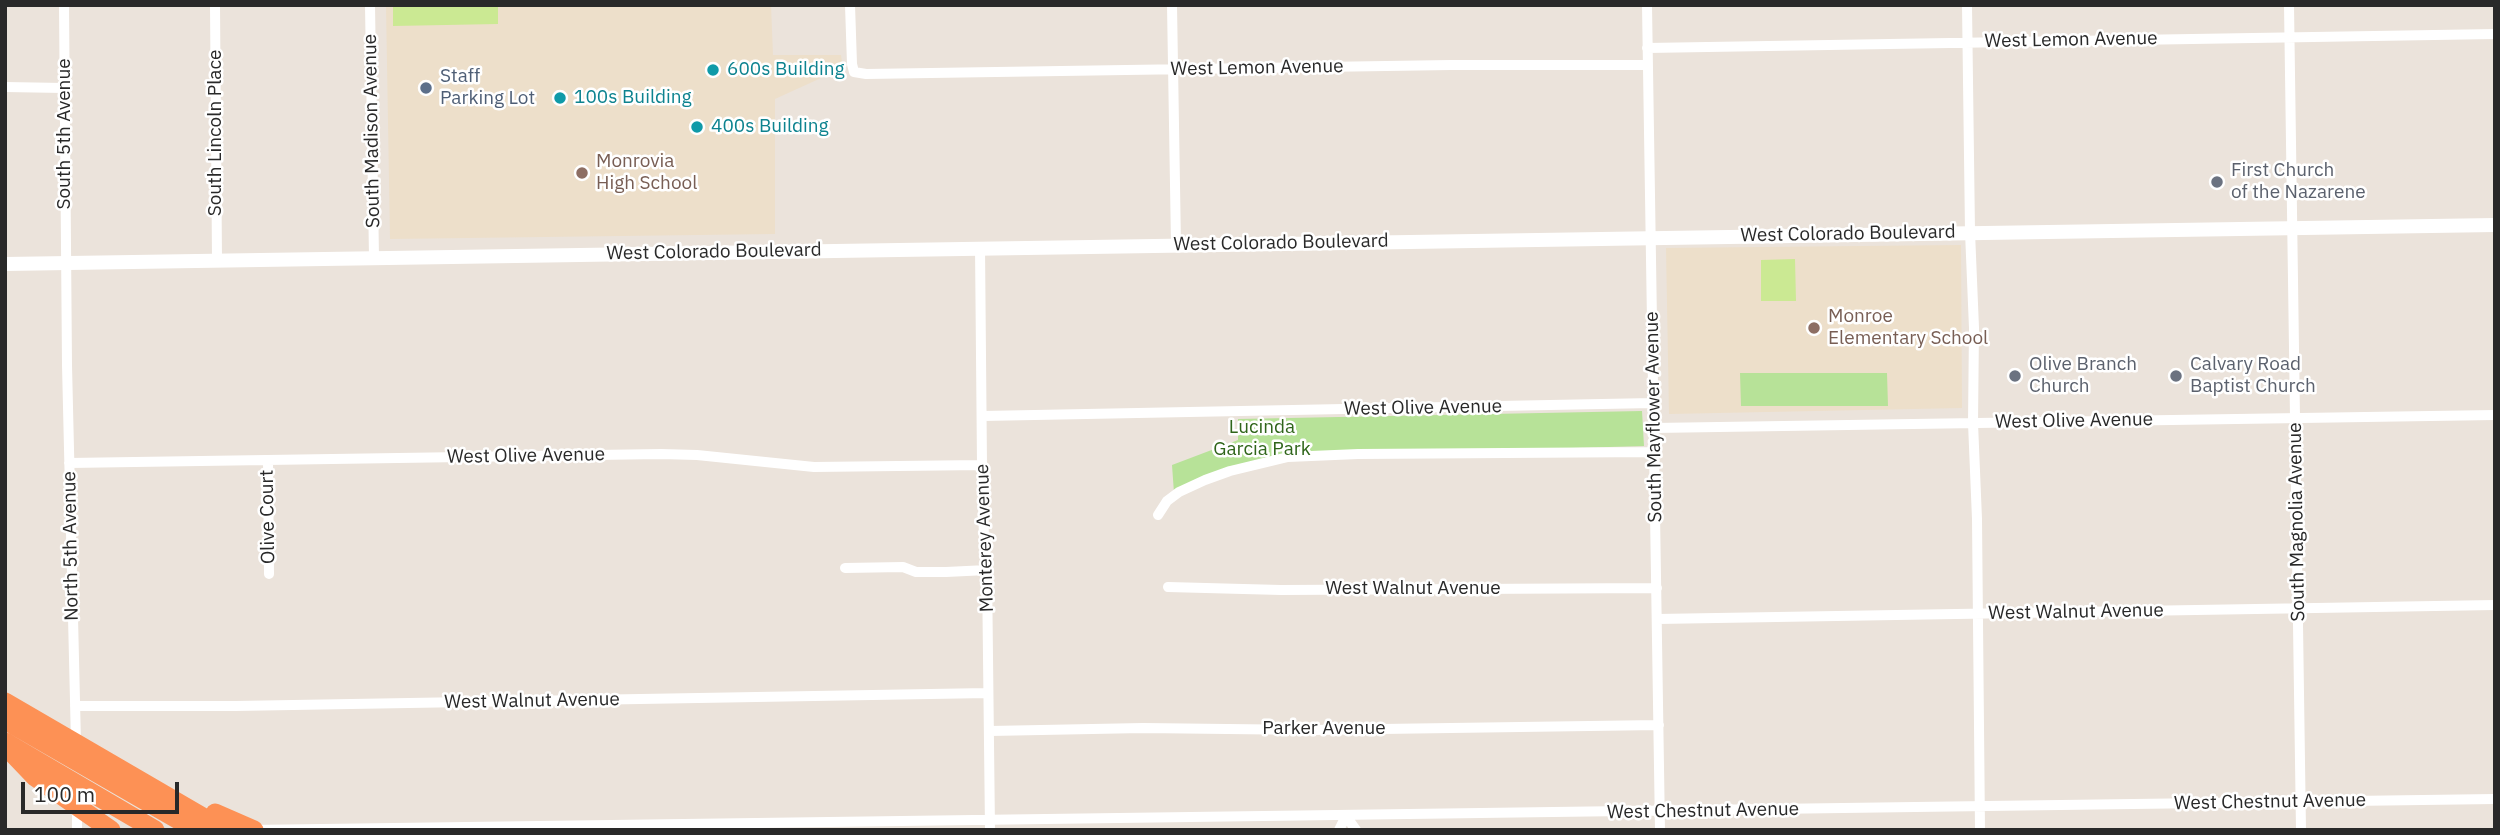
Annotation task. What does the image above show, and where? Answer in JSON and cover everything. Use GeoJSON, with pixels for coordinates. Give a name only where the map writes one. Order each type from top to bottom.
{"type":"FeatureCollection","features":[{"type":"Feature","properties":{"kind":"highway"},"geometry":{"type":"LineString","coordinates":[[5,702],[34,748],[155,830]]}},
{"type":"Feature","properties":{"kind":"highway"},"geometry":{"type":"LineString","coordinates":[[5,720],[111,830]]}},
{"type":"Feature","properties":{"kind":"highway"},"geometry":{"type":"LineString","coordinates":[[5,732],[177,830]]}},
{"type":"Feature","properties":{"kind":"highway"},"geometry":{"type":"LineString","coordinates":[[5,744],[34,748],[146,784],[254,830]]}},
{"type":"Feature","properties":{"kind":"highway"},"geometry":{"type":"LineString","coordinates":[[34,748],[196,830]]}},
{"type":"Feature","properties":{"kind":"highway"},"geometry":{"type":"LineString","coordinates":[[146,784],[225,830]]}},
{"type":"Feature","properties":{"kind":"street","name":"South 5th Avenue"},"geometry":{"type":"LineString","coordinates":[[64,5],[67,262]]}},
{"type":"Feature","properties":{"kind":"street","name":"South Lincoln Place"},"geometry":{"type":"LineString","coordinates":[[215,5],[217,260]]}},
{"type":"Feature","properties":{"kind":"street","name":"South Madison Avenue"},"geometry":{"type":"LineString","coordinates":[[370,5],[374,257]]}},
{"type":"Feature","properties":{"kind":"street","name":"West Lemon Avenue"},"geometry":{"type":"LineString","coordinates":[[850,5],[852,64],[854,72],[866,74],[1648,65]]}},
{"type":"Feature","properties":{"kind":"street"},"geometry":{"type":"LineString","coordinates":[[1172,5],[1176,245]]}},
{"type":"Feature","properties":{"kind":"street","name":"South Mayflower Avenue"},"geometry":{"type":"LineString","coordinates":[[1647,5],[1660,830]]}},
{"type":"Feature","properties":{"kind":"street"},"geometry":{"type":"LineString","coordinates":[[1967,5],[1980,830]]}},
{"type":"Feature","properties":{"kind":"street","name":"South Magnolia Avenue"},"geometry":{"type":"LineString","coordinates":[[2288,5],[2301,830]]}},
{"type":"Feature","properties":{"kind":"street","name":"West Lemon Avenue"},"geometry":{"type":"LineString","coordinates":[[1647,48],[2495,34]]}},
{"type":"Feature","properties":{"kind":"street"},"geometry":{"type":"LineString","coordinates":[[5,87],[64,88]]}},
{"type":"Feature","properties":{"kind":"street","name":"West Colorado Boulevard"},"geometry":{"type":"LineString","coordinates":[[5,264],[2495,225]]}},
{"type":"Feature","properties":{"kind":"street","name":"Monterey Avenue"},"geometry":{"type":"LineString","coordinates":[[980,247],[990,825]]}},
{"type":"Feature","properties":{"kind":"street","name":"North 5th Avenue"},"geometry":{"type":"LineString","coordinates":[[67,262],[77,830]]}},
{"type":"Feature","properties":{"kind":"street","name":"West Olive Avenue"},"geometry":{"type":"LineString","coordinates":[[983,416],[1653,403]]}},
{"type":"Feature","properties":{"kind":"street","name":"West Olive Avenue"},"geometry":{"type":"LineString","coordinates":[[1654,428],[2495,415]]}},
{"type":"Feature","properties":{"kind":"street"},"geometry":{"type":"LineString","coordinates":[[1158,515],[1167,500],[1205,480],[1242,467],[1289,457],[1654,452]]}},
{"type":"Feature","properties":{"kind":"street","name":"West Olive Avenue"},"geometry":{"type":"LineString","coordinates":[[69,463],[661,454],[814,467],[982,465]]}},
{"type":"Feature","properties":{"kind":"street","name":"Olive Court"},"geometry":{"type":"LineString","coordinates":[[268,460],[269,574]]}},
{"type":"Feature","properties":{"kind":"street"},"geometry":{"type":"LineString","coordinates":[[845,568],[903,567],[916,572],[987,570]]}},
{"type":"Feature","properties":{"kind":"street","name":"West Walnut Avenue"},"geometry":{"type":"LineString","coordinates":[[1168,587],[1281,590],[1657,588]]}},
{"type":"Feature","properties":{"kind":"street","name":"West Walnut Avenue"},"geometry":{"type":"LineString","coordinates":[[1657,619],[2495,605]]}},
{"type":"Feature","properties":{"kind":"street","name":"West Walnut Avenue"},"geometry":{"type":"LineString","coordinates":[[75,706],[235,706],[988,693]]}},
{"type":"Feature","properties":{"kind":"street","name":"Parker Avenue"},"geometry":{"type":"LineString","coordinates":[[990,731],[1659,725]]}},
{"type":"Feature","properties":{"kind":"street","name":"West Chestnut Avenue"},"geometry":{"type":"LineString","coordinates":[[239,830],[990,825],[1346,816],[2495,799]]}},
{"type":"Feature","properties":{"kind":"street"},"geometry":{"type":"LineString","coordinates":[[1339,830],[1346,816],[1356,830]]}},
{"type":"Feature","properties":{"kind":"shaded area","name":"Monrovia High School"},"geometry":{"type":"Polygon","coordinates":[[[386,5],[771,5],[773,55],[841,55],[843,68],[775,99],[775,234],[390,239],[386,5]]]}},
{"type":"Feature","properties":{"kind":"shaded area","name":"Monroe Elementary School"},"geometry":{"type":"Polygon","coordinates":[[[1961,245],[1962,408],[1669,414],[1666,248],[1961,245]]]}},
{"type":"Feature","properties":{"kind":"green space"},"geometry":{"type":"Polygon","coordinates":[[[393,5],[519,6],[498,7],[498,24],[393,26],[393,5]]]}},
{"type":"Feature","properties":{"kind":"green space"},"geometry":{"type":"Polygon","coordinates":[[[1795,259],[1796,301],[1761,301],[1761,260],[1795,259]]]}},
{"type":"Feature","properties":{"kind":"green space"},"geometry":{"type":"Polygon","coordinates":[[[1740,373],[1887,373],[1888,406],[1741,406],[1740,373]]]}},
{"type":"Feature","properties":{"kind":"green space","name":"Lucinda Garcia Park"},"geometry":{"type":"Polygon","coordinates":[[[1642,411],[1644,446],[1289,456],[1174,493],[1172,465],[1238,440],[1238,419],[1642,411]]]}},
{"type":"Feature","properties":{"kind":"place","name":"600s Building"},"geometry":{"type":"Point","coordinates":[713,70]}},
{"type":"Feature","properties":{"kind":"place","name":"Staff Parking Lot"},"geometry":{"type":"Point","coordinates":[426,88]}},
{"type":"Feature","properties":{"kind":"place","name":"100s Building"},"geometry":{"type":"Point","coordinates":[560,98]}},
{"type":"Feature","properties":{"kind":"place","name":"400s Building"},"geometry":{"type":"Point","coordinates":[697,127]}},
{"type":"Feature","properties":{"kind":"place","name":"Monrovia High School"},"geometry":{"type":"Point","coordinates":[582,173]}},
{"type":"Feature","properties":{"kind":"place","name":"First Church of the Nazarene"},"geometry":{"type":"Point","coordinates":[2217,182]}},
{"type":"Feature","properties":{"kind":"place","name":"Monroe Elementary School"},"geometry":{"type":"Point","coordinates":[1814,328]}},
{"type":"Feature","properties":{"kind":"place","name":"Olive Branch Church"},"geometry":{"type":"Point","coordinates":[2015,376]}},
{"type":"Feature","properties":{"kind":"place","name":"Calvary Road Baptist Church"},"geometry":{"type":"Point","coordinates":[2176,376]}}]}
